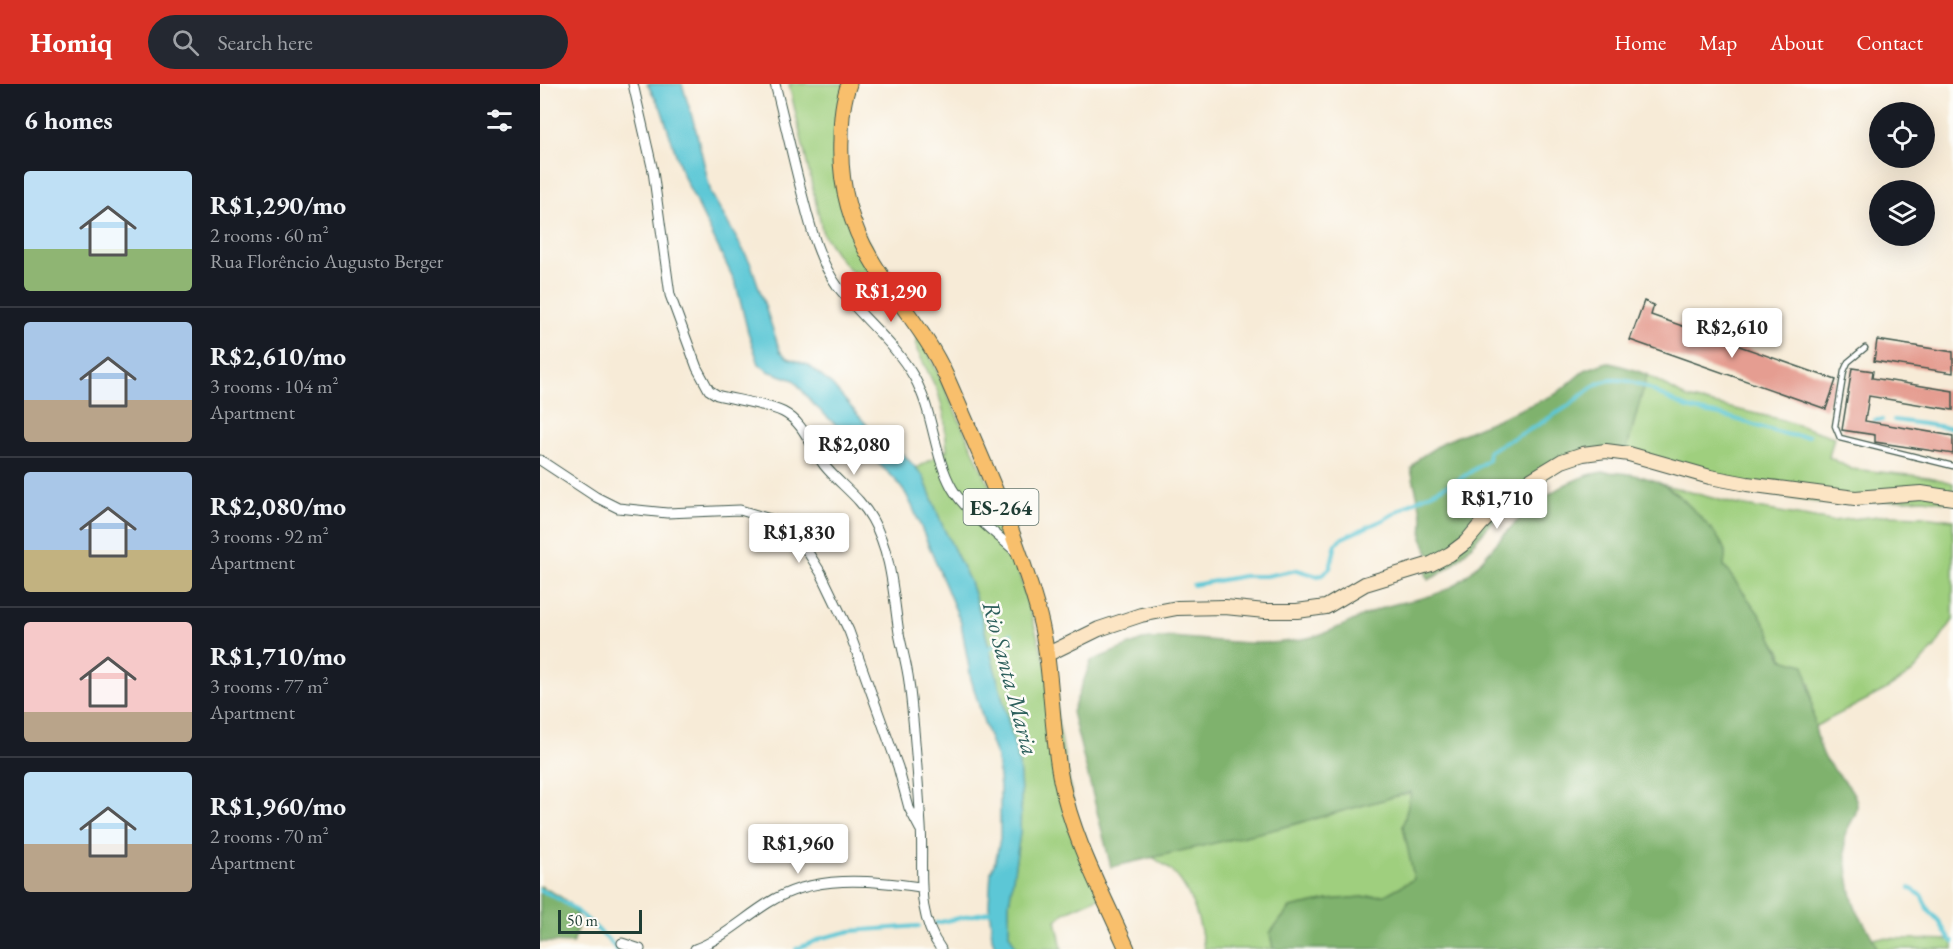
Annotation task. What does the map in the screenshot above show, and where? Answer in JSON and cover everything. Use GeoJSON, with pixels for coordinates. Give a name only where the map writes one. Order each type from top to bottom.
{"type":"FeatureCollection","features":[{"type":"Feature","properties":{"kind":"main road","name":"ES-264"},"geometry":{"type":"LineString","coordinates":[[849,84],[842,114],[840,147],[842,179],[849,212],[871,260],[927,341],[943,371],[989,475],[1020,555],[1048,654],[1061,781],[1089,866],[1127,949]]}},
{"type":"Feature","properties":{"kind":"street"},"geometry":{"type":"LineString","coordinates":[[633,84],[653,171],[670,295],[704,383],[717,395],[781,411],[792,417],[805,431],[824,464],[866,509],[880,533],[890,566],[899,634],[908,679],[921,833],[920,887],[926,920],[941,949]]}},
{"type":"Feature","properties":{"kind":"street"},"geometry":{"type":"LineString","coordinates":[[775,84],[814,239],[825,266],[839,287],[885,337],[914,376],[928,407],[942,464],[952,489],[965,505],[1020,555]]}},
{"type":"Feature","properties":{"kind":"street"},"geometry":{"type":"LineString","coordinates":[[1048,654],[1099,629],[1141,615],[1177,608],[1224,607],[1297,611],[1326,607],[1365,584],[1431,564],[1450,554],[1466,542],[1516,489],[1562,461],[1583,454],[1606,451],[1629,454],[1710,477],[1855,498],[1921,493],[1953,498]]}},
{"type":"Feature","properties":{"kind":"street"},"geometry":{"type":"LineString","coordinates":[[540,460],[596,497],[618,508],[667,513],[740,510],[777,521],[792,532],[821,573],[845,622],[898,767],[909,808],[921,833]]}},
{"type":"Feature","properties":{"kind":"street"},"geometry":{"type":"LineString","coordinates":[[694,949],[707,945],[787,892],[806,887],[864,880],[920,887]]}},
{"type":"Feature","properties":{"kind":"street"},"geometry":{"type":"LineString","coordinates":[[622,943],[640,949]]}},
{"type":"Feature","properties":{"kind":"lane"},"geometry":{"type":"LineString","coordinates":[[1865,348],[1848,362],[1844,371],[1835,426],[1840,438],[1953,466]]}},
{"type":"Feature","properties":{"kind":"green space"},"geometry":{"type":"Polygon","coordinates":[[[789,84],[844,84],[843,201],[907,306],[1000,509],[1050,679],[1075,813],[1107,894],[1066,912],[1056,920],[1062,949],[1017,949],[1009,934],[1009,904],[1020,833],[1019,763],[970,582],[943,527],[923,476],[916,468],[947,450],[944,414],[938,392],[917,350],[916,328],[883,290],[859,279],[839,258],[823,234],[789,84]]]}},
{"type":"Feature","properties":{"kind":"green space"},"geometry":{"type":"Polygon","coordinates":[[[1607,362],[1647,375],[1625,456],[1579,460],[1555,470],[1502,513],[1451,565],[1428,580],[1425,571],[1429,554],[1422,538],[1423,520],[1411,469],[1419,458],[1444,442],[1556,394],[1585,370],[1607,362]]]}},
{"type":"Feature","properties":{"kind":"green space"},"geometry":{"type":"Polygon","coordinates":[[[1647,375],[1687,398],[1779,419],[1834,437],[1829,457],[1851,469],[1929,477],[1953,483],[1953,503],[1924,499],[1832,504],[1801,500],[1738,488],[1625,456],[1647,375]]]}},
{"type":"Feature","properties":{"kind":"green space"},"geometry":{"type":"Polygon","coordinates":[[[1602,472],[1648,478],[1662,484],[1688,505],[1716,535],[1725,554],[1724,566],[1762,618],[1783,659],[1804,665],[1820,747],[1829,764],[1849,787],[1856,800],[1857,811],[1847,830],[1845,852],[1856,909],[1877,949],[1273,949],[1270,933],[1290,908],[1328,900],[1385,895],[1414,879],[1403,826],[1411,792],[1284,827],[1111,867],[1072,712],[1091,661],[1142,640],[1172,637],[1242,643],[1295,641],[1322,634],[1388,606],[1434,595],[1452,587],[1474,569],[1517,521],[1542,499],[1571,482],[1602,472]]]}},
{"type":"Feature","properties":{"kind":"green space"},"geometry":{"type":"Polygon","coordinates":[[[1661,484],[1734,504],[1832,521],[1888,515],[1953,520],[1953,620],[1935,647],[1913,672],[1887,689],[1814,727],[1810,683],[1784,660],[1724,566],[1725,551],[1707,525],[1683,499],[1661,484]]]}},
{"type":"Feature","properties":{"kind":"green space"},"geometry":{"type":"Polygon","coordinates":[[[1412,792],[1403,826],[1415,879],[1385,895],[1328,900],[1290,908],[1270,933],[1273,949],[1204,949],[1198,919],[1186,890],[1173,871],[1152,857],[1284,827],[1412,792]]]}},
{"type":"Feature","properties":{"kind":"green space"},"geometry":{"type":"Polygon","coordinates":[[[540,886],[559,896],[572,907],[578,922],[573,943],[540,942],[540,886]]]}},
{"type":"Feature","properties":{"kind":"green space"},"geometry":{"type":"Polygon","coordinates":[[[1873,938],[1953,940],[1953,949],[1877,949],[1873,938]]]}},
{"type":"Feature","properties":{"kind":"water"},"geometry":{"type":"Polygon","coordinates":[[[647,84],[682,84],[711,193],[751,264],[780,351],[788,358],[808,365],[832,385],[872,431],[906,457],[923,476],[943,527],[970,582],[1019,763],[1020,833],[1009,904],[1009,934],[1017,949],[996,949],[992,938],[989,903],[991,872],[1000,838],[1000,788],[997,758],[971,679],[961,623],[913,508],[894,478],[812,403],[794,380],[768,371],[759,364],[736,284],[682,173],[661,108],[647,84]]]}},
{"type":"Feature","properties":{"kind":"building"},"geometry":{"type":"Polygon","coordinates":[[[1644,301],[1654,305],[1651,315],[1836,380],[1826,409],[1630,340],[1644,301]]]}},
{"type":"Feature","properties":{"kind":"building"},"geometry":{"type":"Polygon","coordinates":[[[1877,340],[1953,352],[1953,373],[1874,361],[1877,340]]]}},
{"type":"Feature","properties":{"kind":"building"},"geometry":{"type":"Polygon","coordinates":[[[1852,368],[1873,371],[1872,378],[1953,391],[1953,410],[1869,396],[1865,421],[1953,436],[1953,454],[1875,442],[1875,435],[1842,430],[1852,368]]]}},
{"type":"Feature","properties":{"kind":"waterway"},"geometry":{"type":"LineString","coordinates":[[1193,585],[1297,570],[1317,576],[1322,575],[1330,568],[1336,544],[1340,539],[1383,520],[1460,479],[1488,460],[1489,451],[1542,423],[1602,382],[1625,380],[1688,408],[1787,435],[1809,436]]}},
{"type":"Feature","properties":{"kind":"waterway"},"geometry":{"type":"LineString","coordinates":[[1875,420],[1882,420]]}},
{"type":"Feature","properties":{"kind":"waterway"},"geometry":{"type":"LineString","coordinates":[[1894,420],[1953,428]]}},
{"type":"Feature","properties":{"kind":"waterway","name":"Rio Santa Maria"},"geometry":{"type":"LineString","coordinates":[[987,650],[1011,634]]}},
{"type":"Feature","properties":{"kind":"waterway"},"geometry":{"type":"LineString","coordinates":[[1910,888],[1921,895],[1929,911],[1953,942]]}},
{"type":"Feature","properties":{"kind":"waterway"},"geometry":{"type":"LineString","coordinates":[[540,890],[572,907],[617,949]]}},
{"type":"Feature","properties":{"kind":"waterway"},"geometry":{"type":"LineString","coordinates":[[936,923],[993,911]]}},
{"type":"Feature","properties":{"kind":"waterway"},"geometry":{"type":"LineString","coordinates":[[796,949],[822,938],[851,931],[919,926]]}}]}
